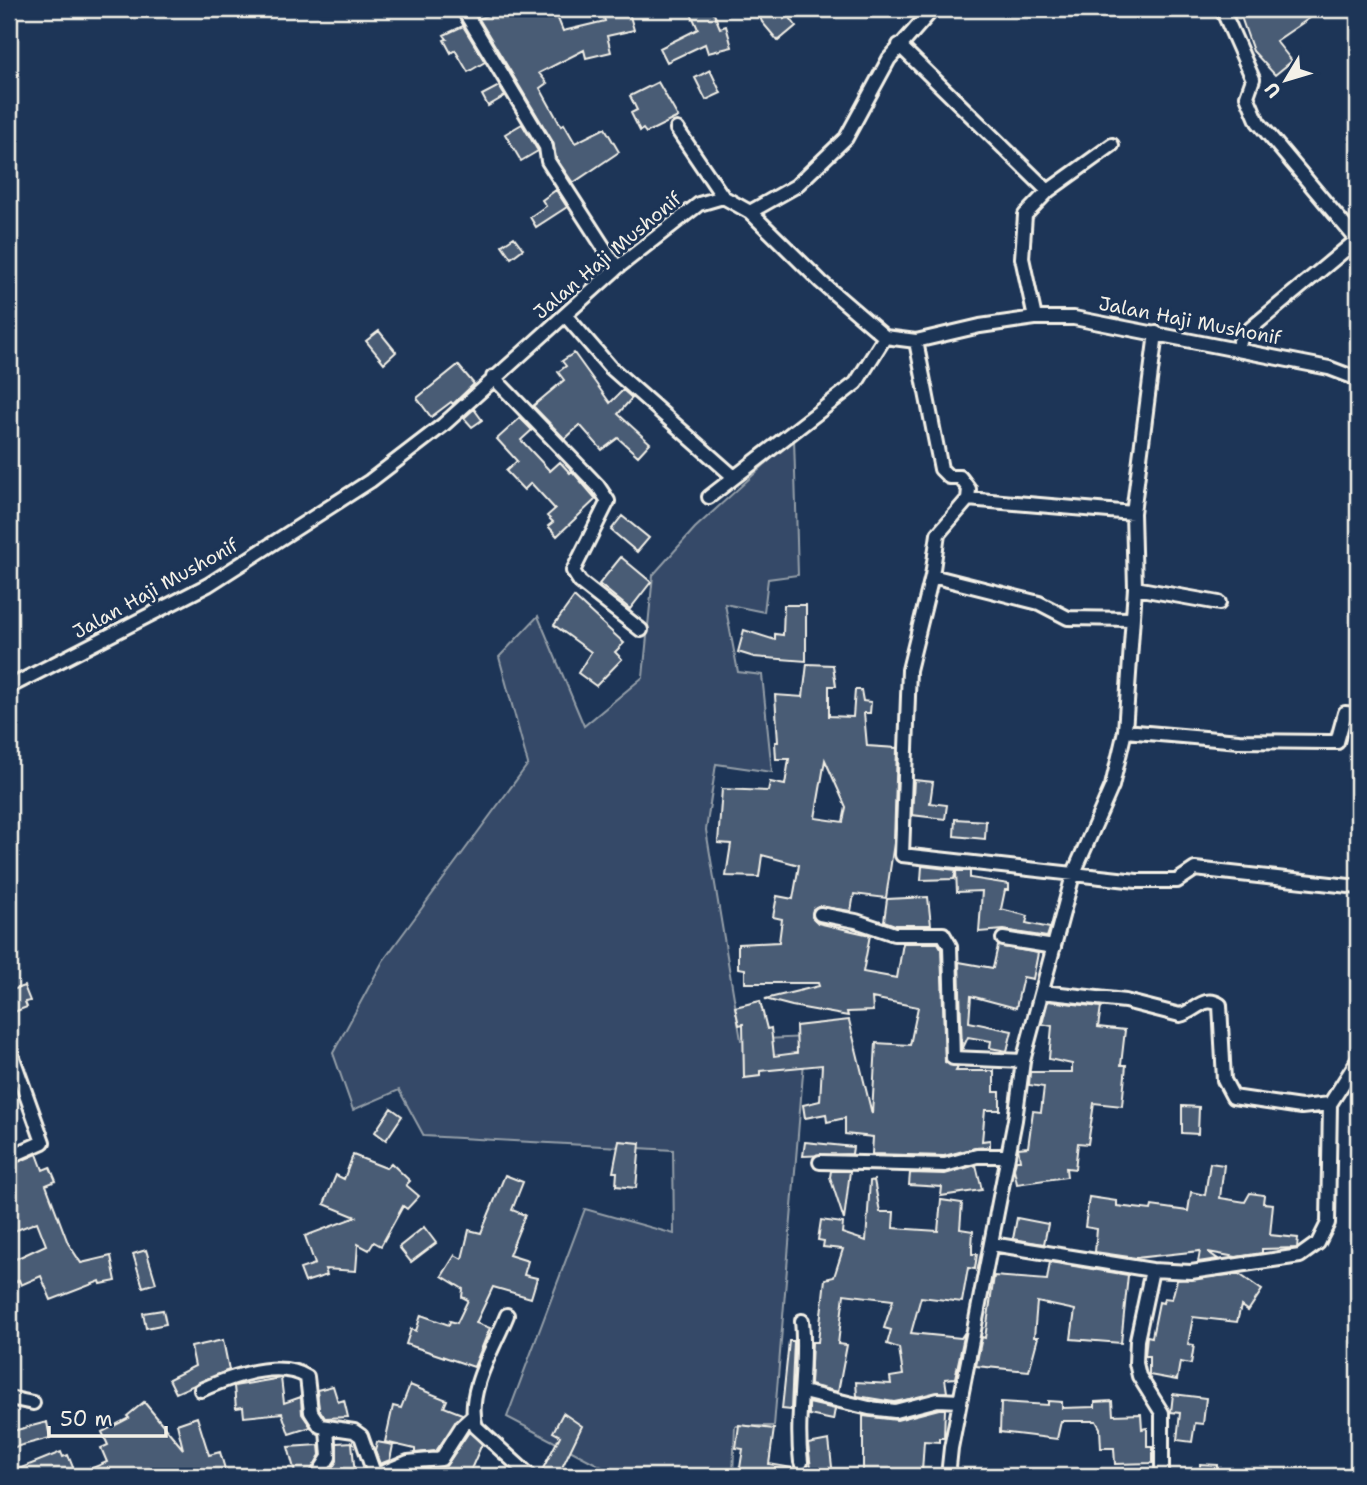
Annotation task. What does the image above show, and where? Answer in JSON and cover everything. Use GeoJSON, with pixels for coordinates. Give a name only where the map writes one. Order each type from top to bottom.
{"type":"FeatureCollection","features":[{"type":"Feature","properties":{"kind":"street"},"geometry":{"type":"LineString","coordinates":[[463,9],[546,147],[552,168],[617,268]]}},
{"type":"Feature","properties":{"kind":"street"},"geometry":{"type":"LineString","coordinates":[[750,212],[796,186],[846,138],[899,45],[933,9]]}},
{"type":"Feature","properties":{"kind":"street"},"geometry":{"type":"LineString","coordinates":[[1222,9],[1253,79],[1247,96],[1258,122],[1357,239],[1243,335],[1237,348]]}},
{"type":"Feature","properties":{"kind":"street"},"geometry":{"type":"LineString","coordinates":[[899,45],[1048,191]]}},
{"type":"Feature","properties":{"kind":"street"},"geometry":{"type":"LineString","coordinates":[[677,129],[723,197],[750,212],[821,282],[885,337],[856,383],[709,497]]}},
{"type":"Feature","properties":{"kind":"street"},"geometry":{"type":"LineString","coordinates":[[1035,318],[1022,258],[1022,225],[1025,215],[1048,191],[1112,145]]}},
{"type":"Feature","properties":{"kind":"street","name":"Jalan Haji Mushonif"},"geometry":{"type":"LineString","coordinates":[[9,687],[230,572],[412,450],[617,268],[699,204],[723,197]]}},
{"type":"Feature","properties":{"kind":"street"},"geometry":{"type":"LineString","coordinates":[[565,315],[610,367],[733,476]]}},
{"type":"Feature","properties":{"kind":"street","name":"Jalan Haji Mushonif"},"geometry":{"type":"LineString","coordinates":[[885,337],[916,341],[949,331],[1035,318],[1074,318],[1237,348],[1329,368],[1358,379]]}},
{"type":"Feature","properties":{"kind":"street"},"geometry":{"type":"LineString","coordinates":[[948,1476],[1008,1156],[1023,1061],[1073,875],[1112,786],[1125,731],[1135,588],[1133,513],[1156,333]]}},
{"type":"Feature","properties":{"kind":"street"},"geometry":{"type":"LineString","coordinates":[[916,341],[941,469],[949,477],[960,477],[966,482],[968,499],[938,534],[932,576],[909,670],[902,855],[1073,875],[1170,882],[1183,878],[1195,869],[1203,869],[1358,887]]}},
{"type":"Feature","properties":{"kind":"street"},"geometry":{"type":"LineString","coordinates":[[493,377],[598,486],[608,501],[573,571],[580,582],[641,630]]}},
{"type":"Feature","properties":{"kind":"street"},"geometry":{"type":"LineString","coordinates":[[968,499],[1133,513]]}},
{"type":"Feature","properties":{"kind":"street"},"geometry":{"type":"LineString","coordinates":[[932,576],[1040,603],[1068,618],[1132,619]]}},
{"type":"Feature","properties":{"kind":"street"},"geometry":{"type":"LineString","coordinates":[[1135,588],[1219,603]]}},
{"type":"Feature","properties":{"kind":"street"},"geometry":{"type":"LineString","coordinates":[[1125,731],[1239,741],[1328,743],[1337,741],[1345,713],[1358,714]]}},
{"type":"Feature","properties":{"kind":"street"},"geometry":{"type":"LineString","coordinates":[[820,914],[856,921],[894,934],[943,934],[950,946],[953,1058],[1023,1061]]}},
{"type":"Feature","properties":{"kind":"street"},"geometry":{"type":"LineString","coordinates":[[1003,939],[1054,947]]}},
{"type":"Feature","properties":{"kind":"street"},"geometry":{"type":"LineString","coordinates":[[1042,992],[1125,1001],[1180,1015],[1188,1013],[1202,1002],[1214,1001],[1220,1005],[1224,1080],[1233,1097],[1301,1107],[1330,1104]]}},
{"type":"Feature","properties":{"kind":"street"},"geometry":{"type":"LineString","coordinates":[[9,1047],[43,1143],[9,1157]]}},
{"type":"Feature","properties":{"kind":"street"},"geometry":{"type":"LineString","coordinates":[[992,1244],[1152,1270],[1191,1272],[1300,1255],[1318,1243],[1328,1223],[1330,1104],[1358,1060]]}},
{"type":"Feature","properties":{"kind":"street"},"geometry":{"type":"LineString","coordinates":[[820,1162],[946,1165],[977,1156],[1008,1156]]}},
{"type":"Feature","properties":{"kind":"street"},"geometry":{"type":"LineString","coordinates":[[1152,1270],[1137,1340],[1136,1363],[1139,1376],[1162,1413],[1162,1476]]}},
{"type":"Feature","properties":{"kind":"street"},"geometry":{"type":"LineString","coordinates":[[507,1315],[473,1400],[473,1416],[476,1427],[530,1476]]}},
{"type":"Feature","properties":{"kind":"street"},"geometry":{"type":"LineString","coordinates":[[801,1462],[797,1430],[803,1392],[802,1321]]}},
{"type":"Feature","properties":{"kind":"street"},"geometry":{"type":"LineString","coordinates":[[201,1390],[227,1378],[295,1370],[307,1377],[311,1412],[320,1426],[354,1431],[360,1436],[375,1476],[408,1462],[441,1459],[462,1426],[473,1416]]}},
{"type":"Feature","properties":{"kind":"street"},"geometry":{"type":"LineString","coordinates":[[803,1392],[869,1408],[895,1411],[937,1401],[960,1401]]}},
{"type":"Feature","properties":{"kind":"street"},"geometry":{"type":"LineString","coordinates":[[9,1398],[33,1403]]}},
{"type":"Feature","properties":{"kind":"street"},"geometry":{"type":"LineString","coordinates":[[317,1476],[329,1457],[327,1429]]}},
{"type":"Feature","properties":{"kind":"shaded area"},"geometry":{"type":"Polygon","coordinates":[[[794,438],[798,575],[768,579],[764,612],[725,604],[738,672],[762,675],[772,772],[716,764],[706,830],[741,1040],[806,1037],[774,1426],[735,1426],[733,1476],[619,1476],[507,1417],[585,1209],[674,1234],[673,1150],[424,1136],[399,1090],[353,1110],[333,1053],[383,961],[528,764],[499,657],[538,616],[584,726],[643,677],[653,575],[695,528],[794,438]]]}},
{"type":"Feature","properties":{"kind":"building"},"geometry":{"type":"Polygon","coordinates":[[[500,9],[535,9],[537,14],[554,9],[563,31],[605,21],[601,9],[628,9],[634,30],[607,36],[611,52],[586,58],[584,50],[539,73],[547,83],[540,88],[561,126],[564,124],[575,143],[605,128],[619,152],[573,183],[556,158],[553,142],[479,19],[500,9]]]}},
{"type":"Feature","properties":{"kind":"building"},"geometry":{"type":"Polygon","coordinates":[[[689,9],[712,9],[720,28],[726,26],[732,47],[708,53],[705,44],[667,62],[660,48],[698,29],[689,9]]]}},
{"type":"Feature","properties":{"kind":"building"},"geometry":{"type":"Polygon","coordinates":[[[757,9],[780,9],[784,19],[788,15],[796,26],[778,41],[762,22],[757,9]]]}},
{"type":"Feature","properties":{"kind":"building"},"geometry":{"type":"Polygon","coordinates":[[[1255,9],[1323,9],[1276,41],[1292,61],[1275,75],[1253,51],[1240,14],[1255,9]]]}},
{"type":"Feature","properties":{"kind":"building"},"geometry":{"type":"Polygon","coordinates":[[[463,26],[485,62],[468,72],[455,50],[451,53],[444,40],[447,39],[444,35],[463,26]]]}},
{"type":"Feature","properties":{"kind":"building"},"geometry":{"type":"Polygon","coordinates":[[[710,70],[721,93],[706,100],[695,78],[710,70]]]}},
{"type":"Feature","properties":{"kind":"building"},"geometry":{"type":"Polygon","coordinates":[[[658,82],[678,117],[646,133],[643,129],[640,131],[631,113],[637,110],[630,96],[658,82]]]}},
{"type":"Feature","properties":{"kind":"building"},"geometry":{"type":"Polygon","coordinates":[[[499,86],[505,96],[488,106],[482,95],[499,86]]]}},
{"type":"Feature","properties":{"kind":"building"},"geometry":{"type":"Polygon","coordinates":[[[522,124],[538,151],[521,161],[505,134],[522,124]]]}},
{"type":"Feature","properties":{"kind":"building"},"geometry":{"type":"Polygon","coordinates":[[[556,190],[567,207],[536,227],[530,217],[546,206],[542,200],[556,190]]]}},
{"type":"Feature","properties":{"kind":"building"},"geometry":{"type":"Polygon","coordinates":[[[514,237],[523,249],[511,258],[502,245],[514,237]]]}},
{"type":"Feature","properties":{"kind":"building"},"geometry":{"type":"Polygon","coordinates":[[[379,331],[396,352],[384,363],[366,341],[379,331]]]}},
{"type":"Feature","properties":{"kind":"building"},"geometry":{"type":"Polygon","coordinates":[[[574,353],[610,403],[623,390],[632,398],[618,414],[650,443],[638,456],[618,438],[602,450],[580,425],[565,439],[533,406],[564,380],[558,372],[566,366],[562,361],[574,353]]]}},
{"type":"Feature","properties":{"kind":"building"},"geometry":{"type":"Polygon","coordinates":[[[458,365],[474,384],[453,404],[451,402],[431,417],[417,398],[458,365]]]}},
{"type":"Feature","properties":{"kind":"building"},"geometry":{"type":"Polygon","coordinates":[[[474,409],[482,420],[472,427],[464,418],[474,409]]]}},
{"type":"Feature","properties":{"kind":"building"},"geometry":{"type":"Polygon","coordinates":[[[520,418],[532,430],[521,440],[550,471],[560,462],[570,473],[572,471],[596,499],[557,536],[548,526],[553,522],[547,516],[555,509],[531,483],[524,490],[506,471],[517,461],[497,439],[520,418]]]}},
{"type":"Feature","properties":{"kind":"building"},"geometry":{"type":"Polygon","coordinates":[[[622,516],[649,538],[637,552],[611,530],[622,516]]]}},
{"type":"Feature","properties":{"kind":"building"},"geometry":{"type":"Polygon","coordinates":[[[621,557],[651,582],[630,609],[599,584],[621,557]]]}},
{"type":"Feature","properties":{"kind":"building"},"geometry":{"type":"Polygon","coordinates":[[[574,597],[624,643],[615,652],[622,659],[596,686],[578,673],[591,652],[554,625],[574,597]]]}},
{"type":"Feature","properties":{"kind":"building"},"geometry":{"type":"Polygon","coordinates":[[[784,605],[806,605],[806,661],[754,657],[738,652],[744,630],[775,640],[775,634],[783,635],[784,605]]]}},
{"type":"Feature","properties":{"kind":"building"},"geometry":{"type":"Polygon","coordinates":[[[807,664],[833,665],[836,686],[829,686],[829,716],[853,717],[855,690],[861,690],[863,701],[871,702],[870,713],[864,713],[867,746],[897,748],[894,843],[886,898],[854,894],[851,911],[818,906],[813,909],[812,917],[818,923],[870,935],[863,972],[897,978],[903,943],[938,943],[941,948],[945,1062],[958,1067],[956,1071],[994,1071],[994,1092],[1000,1092],[1000,1110],[985,1110],[982,1141],[990,1140],[990,1147],[944,1156],[872,1154],[873,1137],[845,1134],[845,1118],[827,1122],[826,1114],[805,1118],[803,1105],[820,1101],[822,1065],[760,1071],[760,1076],[744,1078],[743,1024],[739,1025],[735,1007],[760,1001],[767,1029],[771,1028],[774,1056],[797,1053],[796,1026],[849,1020],[872,1114],[876,1043],[910,1045],[918,1007],[872,998],[873,1011],[847,1012],[848,1016],[792,1006],[765,999],[819,986],[818,983],[745,983],[745,969],[738,968],[738,944],[779,942],[782,919],[773,917],[777,896],[793,899],[799,865],[762,855],[759,877],[726,876],[731,844],[718,843],[722,789],[768,791],[770,782],[785,785],[789,759],[776,759],[775,742],[778,742],[775,695],[803,697],[807,664]],[[825,760],[815,818],[843,822],[846,807],[825,760]]]}},
{"type":"Feature","properties":{"kind":"building"},"geometry":{"type":"Polygon","coordinates":[[[914,780],[933,782],[930,803],[947,805],[945,819],[912,815],[914,780]]]}},
{"type":"Feature","properties":{"kind":"building"},"geometry":{"type":"Polygon","coordinates":[[[955,819],[986,821],[985,839],[954,836],[955,819]]]}},
{"type":"Feature","properties":{"kind":"building"},"geometry":{"type":"Polygon","coordinates":[[[922,866],[956,870],[954,879],[921,880],[922,866]]]}},
{"type":"Feature","properties":{"kind":"building"},"geometry":{"type":"Polygon","coordinates":[[[956,871],[970,871],[970,878],[1009,884],[1001,909],[1028,916],[1026,923],[1050,928],[1047,937],[1004,930],[979,932],[982,891],[957,892],[956,871]]]}},
{"type":"Feature","properties":{"kind":"building"},"geometry":{"type":"Polygon","coordinates":[[[928,897],[931,925],[895,925],[884,921],[887,899],[928,897]]]}},
{"type":"Feature","properties":{"kind":"building"},"geometry":{"type":"Polygon","coordinates":[[[998,946],[1038,953],[1033,979],[1023,977],[1016,1008],[971,996],[969,1022],[1012,1031],[1007,1051],[990,1048],[991,1041],[968,1037],[962,1050],[959,962],[993,968],[998,946]]]}},
{"type":"Feature","properties":{"kind":"building"},"geometry":{"type":"Polygon","coordinates":[[[24,986],[30,1001],[25,1002],[27,1007],[9,1014],[9,991],[24,986]]]}},
{"type":"Feature","properties":{"kind":"building"},"geometry":{"type":"Polygon","coordinates":[[[1048,1001],[1101,1007],[1098,1027],[1125,1030],[1121,1065],[1126,1065],[1122,1106],[1094,1103],[1088,1144],[1078,1143],[1075,1169],[1066,1168],[1067,1177],[1017,1184],[1014,1169],[1016,1160],[1020,1160],[1018,1148],[1028,1147],[1033,1111],[1041,1112],[1044,1087],[1029,1085],[1030,1072],[1072,1072],[1072,1064],[1049,1059],[1052,1026],[1042,1024],[1048,1001]]]}},
{"type":"Feature","properties":{"kind":"building"},"geometry":{"type":"Polygon","coordinates":[[[1182,1106],[1199,1107],[1198,1134],[1182,1133],[1182,1106]]]}},
{"type":"Feature","properties":{"kind":"building"},"geometry":{"type":"Polygon","coordinates":[[[391,1108],[402,1116],[386,1140],[375,1132],[391,1108]]]}},
{"type":"Feature","properties":{"kind":"building"},"geometry":{"type":"Polygon","coordinates":[[[619,1141],[640,1143],[636,1188],[616,1186],[617,1172],[613,1172],[619,1141]]]}},
{"type":"Feature","properties":{"kind":"building"},"geometry":{"type":"Polygon","coordinates":[[[805,1142],[853,1147],[852,1154],[803,1156],[805,1142]]]}},
{"type":"Feature","properties":{"kind":"building"},"geometry":{"type":"Polygon","coordinates":[[[37,1154],[43,1170],[50,1167],[56,1181],[46,1185],[68,1243],[81,1263],[111,1256],[116,1281],[101,1284],[100,1281],[51,1300],[41,1276],[21,1285],[19,1280],[9,1285],[9,1262],[46,1245],[37,1222],[9,1233],[9,1166],[37,1154]]]}},
{"type":"Feature","properties":{"kind":"building"},"geometry":{"type":"Polygon","coordinates":[[[353,1155],[386,1168],[391,1163],[410,1181],[406,1185],[419,1196],[407,1209],[403,1206],[381,1246],[374,1242],[369,1250],[358,1244],[356,1271],[325,1269],[327,1275],[305,1282],[300,1269],[315,1264],[305,1236],[356,1217],[324,1204],[336,1175],[344,1179],[353,1155]]]}},
{"type":"Feature","properties":{"kind":"building"},"geometry":{"type":"Polygon","coordinates":[[[1210,1163],[1224,1165],[1220,1198],[1245,1202],[1250,1193],[1264,1195],[1263,1203],[1273,1204],[1270,1235],[1298,1238],[1297,1248],[1262,1249],[1262,1253],[1236,1257],[1208,1252],[1218,1259],[1198,1262],[1200,1251],[1136,1258],[1095,1252],[1097,1229],[1085,1227],[1089,1197],[1117,1201],[1117,1206],[1151,1210],[1152,1206],[1188,1211],[1191,1192],[1205,1195],[1210,1163]]]}},
{"type":"Feature","properties":{"kind":"building"},"geometry":{"type":"Polygon","coordinates":[[[976,1165],[982,1190],[941,1196],[942,1187],[909,1185],[910,1173],[945,1174],[976,1165]]]}},
{"type":"Feature","properties":{"kind":"building"},"geometry":{"type":"Polygon","coordinates":[[[831,1171],[850,1171],[844,1220],[830,1177],[831,1171]]]}},
{"type":"Feature","properties":{"kind":"building"},"geometry":{"type":"Polygon","coordinates":[[[505,1175],[523,1182],[512,1210],[525,1215],[509,1255],[528,1261],[524,1275],[537,1278],[531,1298],[493,1287],[476,1323],[490,1328],[474,1367],[406,1344],[411,1329],[416,1331],[421,1315],[449,1325],[450,1321],[457,1323],[468,1300],[462,1297],[463,1289],[442,1276],[455,1255],[462,1259],[469,1230],[481,1233],[505,1175]]]}},
{"type":"Feature","properties":{"kind":"building"},"geometry":{"type":"Polygon","coordinates":[[[874,1180],[880,1212],[894,1212],[893,1228],[938,1231],[941,1200],[962,1203],[960,1229],[973,1231],[972,1254],[977,1254],[975,1269],[968,1268],[962,1302],[921,1297],[911,1333],[961,1338],[965,1332],[955,1378],[945,1379],[947,1392],[894,1402],[857,1396],[856,1382],[891,1384],[890,1377],[903,1375],[899,1348],[887,1344],[891,1330],[884,1328],[893,1300],[844,1294],[838,1344],[847,1345],[838,1392],[810,1385],[812,1342],[818,1342],[825,1279],[834,1277],[843,1249],[823,1247],[824,1241],[818,1240],[821,1220],[843,1223],[842,1233],[866,1241],[870,1181],[874,1180]]]}},
{"type":"Feature","properties":{"kind":"building"},"geometry":{"type":"Polygon","coordinates":[[[1017,1218],[1048,1224],[1044,1244],[1013,1239],[1017,1218]]]}},
{"type":"Feature","properties":{"kind":"building"},"geometry":{"type":"Polygon","coordinates":[[[424,1227],[436,1243],[411,1262],[399,1247],[424,1227]]]}},
{"type":"Feature","properties":{"kind":"building"},"geometry":{"type":"Polygon","coordinates":[[[146,1250],[156,1283],[143,1287],[133,1254],[146,1250]]]}},
{"type":"Feature","properties":{"kind":"building"},"geometry":{"type":"Polygon","coordinates":[[[1050,1262],[1128,1275],[1121,1343],[1071,1339],[1075,1310],[1037,1302],[1034,1337],[1038,1337],[1029,1371],[976,1366],[982,1337],[985,1338],[994,1276],[1047,1280],[1050,1262]]]}},
{"type":"Feature","properties":{"kind":"building"},"geometry":{"type":"Polygon","coordinates":[[[1239,1274],[1262,1290],[1248,1311],[1241,1306],[1237,1322],[1193,1317],[1188,1344],[1194,1345],[1191,1364],[1180,1362],[1177,1380],[1149,1375],[1149,1356],[1145,1356],[1147,1336],[1152,1337],[1159,1302],[1163,1303],[1164,1298],[1172,1299],[1177,1280],[1239,1274]]]}},
{"type":"Feature","properties":{"kind":"building"},"geometry":{"type":"Polygon","coordinates":[[[163,1310],[166,1324],[146,1328],[143,1313],[163,1310]]]}},
{"type":"Feature","properties":{"kind":"building"},"geometry":{"type":"Polygon","coordinates":[[[223,1340],[229,1370],[176,1393],[169,1379],[195,1366],[191,1347],[223,1340]]]}},
{"type":"Feature","properties":{"kind":"building"},"geometry":{"type":"Polygon","coordinates":[[[789,1341],[794,1341],[791,1410],[782,1409],[789,1341]]]}},
{"type":"Feature","properties":{"kind":"building"},"geometry":{"type":"Polygon","coordinates":[[[281,1378],[284,1403],[301,1397],[302,1414],[311,1427],[289,1434],[282,1413],[244,1417],[243,1407],[236,1408],[234,1386],[281,1378]]]}},
{"type":"Feature","properties":{"kind":"building"},"geometry":{"type":"Polygon","coordinates":[[[410,1385],[447,1400],[444,1407],[462,1414],[436,1451],[415,1453],[415,1449],[385,1442],[393,1406],[401,1408],[410,1385]]]}},
{"type":"Feature","properties":{"kind":"building"},"geometry":{"type":"Polygon","coordinates":[[[333,1386],[338,1402],[344,1400],[348,1417],[325,1418],[319,1409],[317,1390],[333,1386]]]}},
{"type":"Feature","properties":{"kind":"building"},"geometry":{"type":"Polygon","coordinates":[[[1173,1394],[1206,1398],[1203,1424],[1195,1423],[1192,1442],[1177,1440],[1180,1413],[1171,1412],[1173,1394]]]}},
{"type":"Feature","properties":{"kind":"building"},"geometry":{"type":"Polygon","coordinates":[[[1048,1401],[1062,1402],[1062,1408],[1095,1407],[1095,1402],[1112,1401],[1113,1415],[1141,1414],[1142,1429],[1147,1428],[1147,1446],[1153,1446],[1153,1463],[1115,1464],[1114,1448],[1101,1448],[1100,1428],[1096,1421],[1061,1421],[1057,1439],[1000,1432],[1001,1402],[1048,1405],[1048,1401]]]}},
{"type":"Feature","properties":{"kind":"building"},"geometry":{"type":"Polygon","coordinates":[[[144,1402],[183,1449],[177,1424],[197,1417],[209,1455],[220,1452],[227,1476],[9,1476],[9,1473],[61,1452],[63,1457],[68,1455],[76,1475],[107,1462],[101,1448],[108,1445],[102,1432],[129,1418],[127,1416],[144,1402]]]}},
{"type":"Feature","properties":{"kind":"building"},"geometry":{"type":"Polygon","coordinates":[[[809,1403],[835,1409],[833,1420],[809,1415],[809,1403]]]}},
{"type":"Feature","properties":{"kind":"building"},"geometry":{"type":"Polygon","coordinates":[[[945,1409],[944,1438],[939,1438],[939,1442],[924,1441],[922,1472],[887,1470],[887,1476],[863,1476],[863,1416],[897,1420],[945,1409]]]}},
{"type":"Feature","properties":{"kind":"building"},"geometry":{"type":"Polygon","coordinates":[[[563,1413],[582,1426],[558,1476],[539,1476],[560,1436],[553,1432],[563,1413]]]}},
{"type":"Feature","properties":{"kind":"building"},"geometry":{"type":"Polygon","coordinates":[[[47,1422],[50,1438],[11,1448],[9,1432],[47,1422]]]}},
{"type":"Feature","properties":{"kind":"building"},"geometry":{"type":"Polygon","coordinates":[[[739,1425],[774,1429],[769,1464],[804,1470],[804,1476],[739,1474],[743,1449],[736,1448],[739,1425]]]}},
{"type":"Feature","properties":{"kind":"building"},"geometry":{"type":"Polygon","coordinates":[[[469,1432],[482,1444],[468,1476],[415,1476],[415,1470],[446,1466],[469,1432]]]}},
{"type":"Feature","properties":{"kind":"building"},"geometry":{"type":"Polygon","coordinates":[[[829,1440],[833,1476],[812,1476],[808,1444],[829,1440]]]}},
{"type":"Feature","properties":{"kind":"building"},"geometry":{"type":"Polygon","coordinates":[[[352,1442],[355,1476],[327,1476],[337,1461],[337,1443],[352,1442]]]}},
{"type":"Feature","properties":{"kind":"building"},"geometry":{"type":"Polygon","coordinates":[[[377,1442],[393,1445],[390,1460],[380,1464],[375,1451],[377,1442]]]}},
{"type":"Feature","properties":{"kind":"building"},"geometry":{"type":"Polygon","coordinates":[[[319,1445],[320,1455],[308,1476],[296,1476],[288,1447],[319,1445]]]}},
{"type":"Feature","properties":{"kind":"building"},"geometry":{"type":"Polygon","coordinates":[[[1200,1464],[1217,1465],[1217,1476],[1200,1476],[1200,1464]]]}}]}
